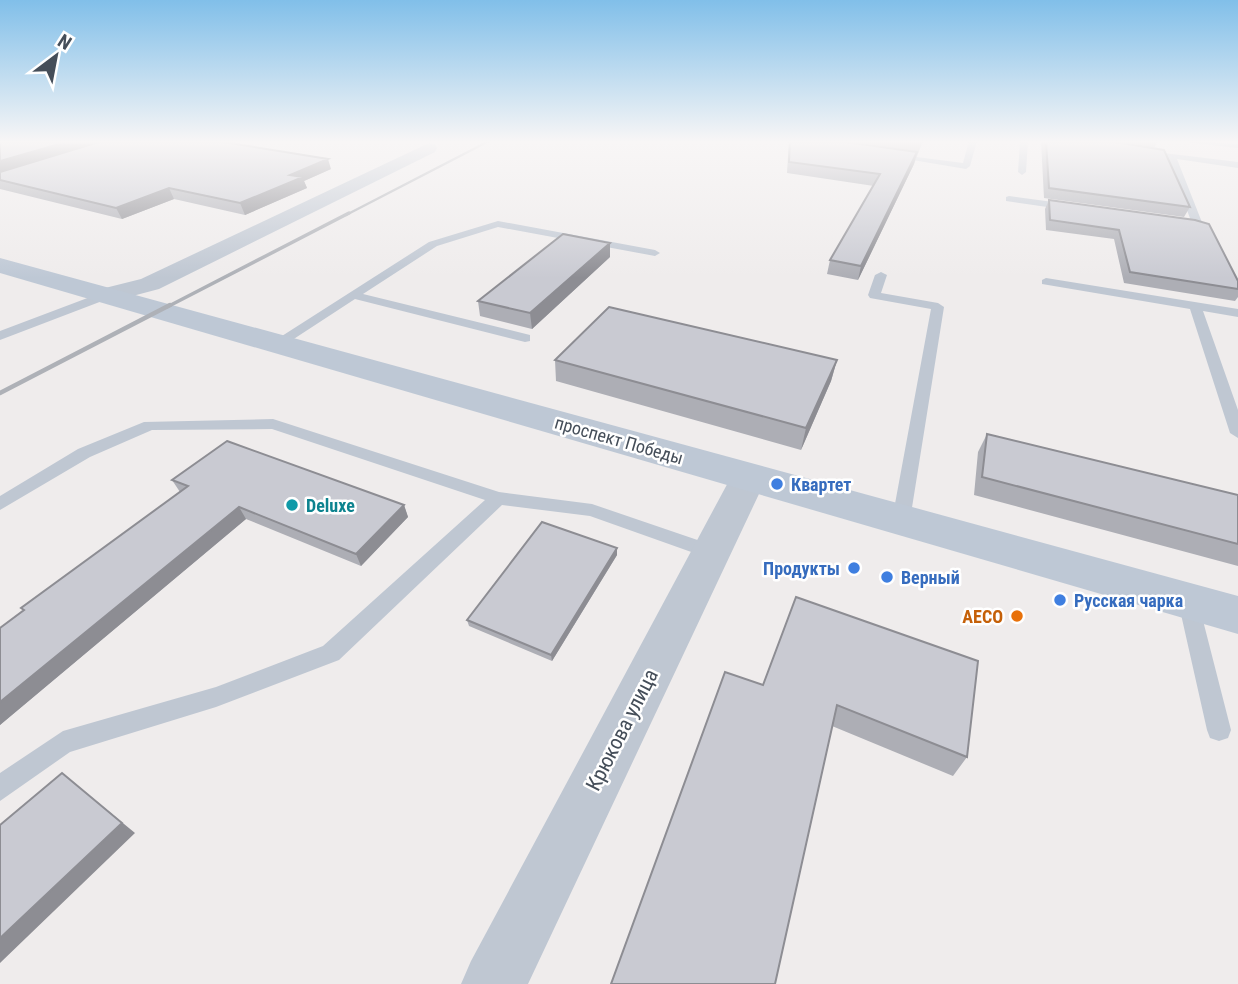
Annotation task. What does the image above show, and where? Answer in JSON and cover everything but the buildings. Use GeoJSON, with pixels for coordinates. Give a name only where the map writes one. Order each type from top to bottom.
{"type":"FeatureCollection","features":[{"type":"Feature","properties":{"kind":"main road","name":"проспект Победы"},"geometry":{"type":"LineString","coordinates":[[0,265],[1238,615]]}},
{"type":"Feature","properties":{"kind":"street"},"geometry":{"type":"LineString","coordinates":[[106,295],[150,284],[349,187]]}},
{"type":"Feature","properties":{"kind":"street","name":"Крюкова улица"},"geometry":{"type":"LineString","coordinates":[[494,984],[749,477]]}},
{"type":"Feature","properties":{"kind":"lane"},"geometry":{"type":"LineString","coordinates":[[1171,221],[1198,225],[1183,187]]}},
{"type":"Feature","properties":{"kind":"lane"},"geometry":{"type":"LineString","coordinates":[[1009,199],[1076,208]]}},
{"type":"Feature","properties":{"kind":"lane"},"geometry":{"type":"LineString","coordinates":[[278,343],[433,244],[498,224],[655,253]]}},
{"type":"Feature","properties":{"kind":"lane"},"geometry":{"type":"LineString","coordinates":[[881,275],[874,295],[938,307],[901,520]]}},
{"type":"Feature","properties":{"kind":"lane"},"geometry":{"type":"LineString","coordinates":[[1046,282],[1238,313]]}},
{"type":"Feature","properties":{"kind":"lane"},"geometry":{"type":"LineString","coordinates":[[0,336],[106,295]]}},
{"type":"Feature","properties":{"kind":"lane"},"geometry":{"type":"LineString","coordinates":[[353,295],[525,338]]}},
{"type":"Feature","properties":{"kind":"lane"},"geometry":{"type":"LineString","coordinates":[[1195,306],[1238,433]]}},
{"type":"Feature","properties":{"kind":"lane"},"geometry":{"type":"LineString","coordinates":[[0,504],[84,453],[150,425],[273,424],[498,498],[592,510],[711,552]]}},
{"type":"Feature","properties":{"kind":"lane"},"geometry":{"type":"LineString","coordinates":[[0,788],[63,743],[216,697],[331,653],[498,498]]}},
{"type":"Feature","properties":{"kind":"lane"},"geometry":{"type":"LineString","coordinates":[[1188,601],[1219,730]]}},
{"type":"Feature","properties":{"kind":"railway"},"geometry":{"type":"LineString","coordinates":[[346,215],[400,187]]}},
{"type":"Feature","properties":{"kind":"railway"},"geometry":{"type":"LineString","coordinates":[[167,307],[349,213]]}},
{"type":"Feature","properties":{"kind":"railway"},"geometry":{"type":"LineString","coordinates":[[0,393],[170,305]]}},
{"type":"Feature","properties":{"kind":"place","name":"Квартет"},"geometry":{"type":"Point","coordinates":[777,484]}},
{"type":"Feature","properties":{"kind":"place","name":"Deluxe"},"geometry":{"type":"Point","coordinates":[292,505]}},
{"type":"Feature","properties":{"kind":"place","name":"Продукты"},"geometry":{"type":"Point","coordinates":[854,568]}},
{"type":"Feature","properties":{"kind":"place","name":"Верный"},"geometry":{"type":"Point","coordinates":[887,577]}},
{"type":"Feature","properties":{"kind":"place","name":"Русская чарка"},"geometry":{"type":"Point","coordinates":[1060,600]}},
{"type":"Feature","properties":{"kind":"place","name":"AECO"},"geometry":{"type":"Point","coordinates":[1017,616]}}]}
